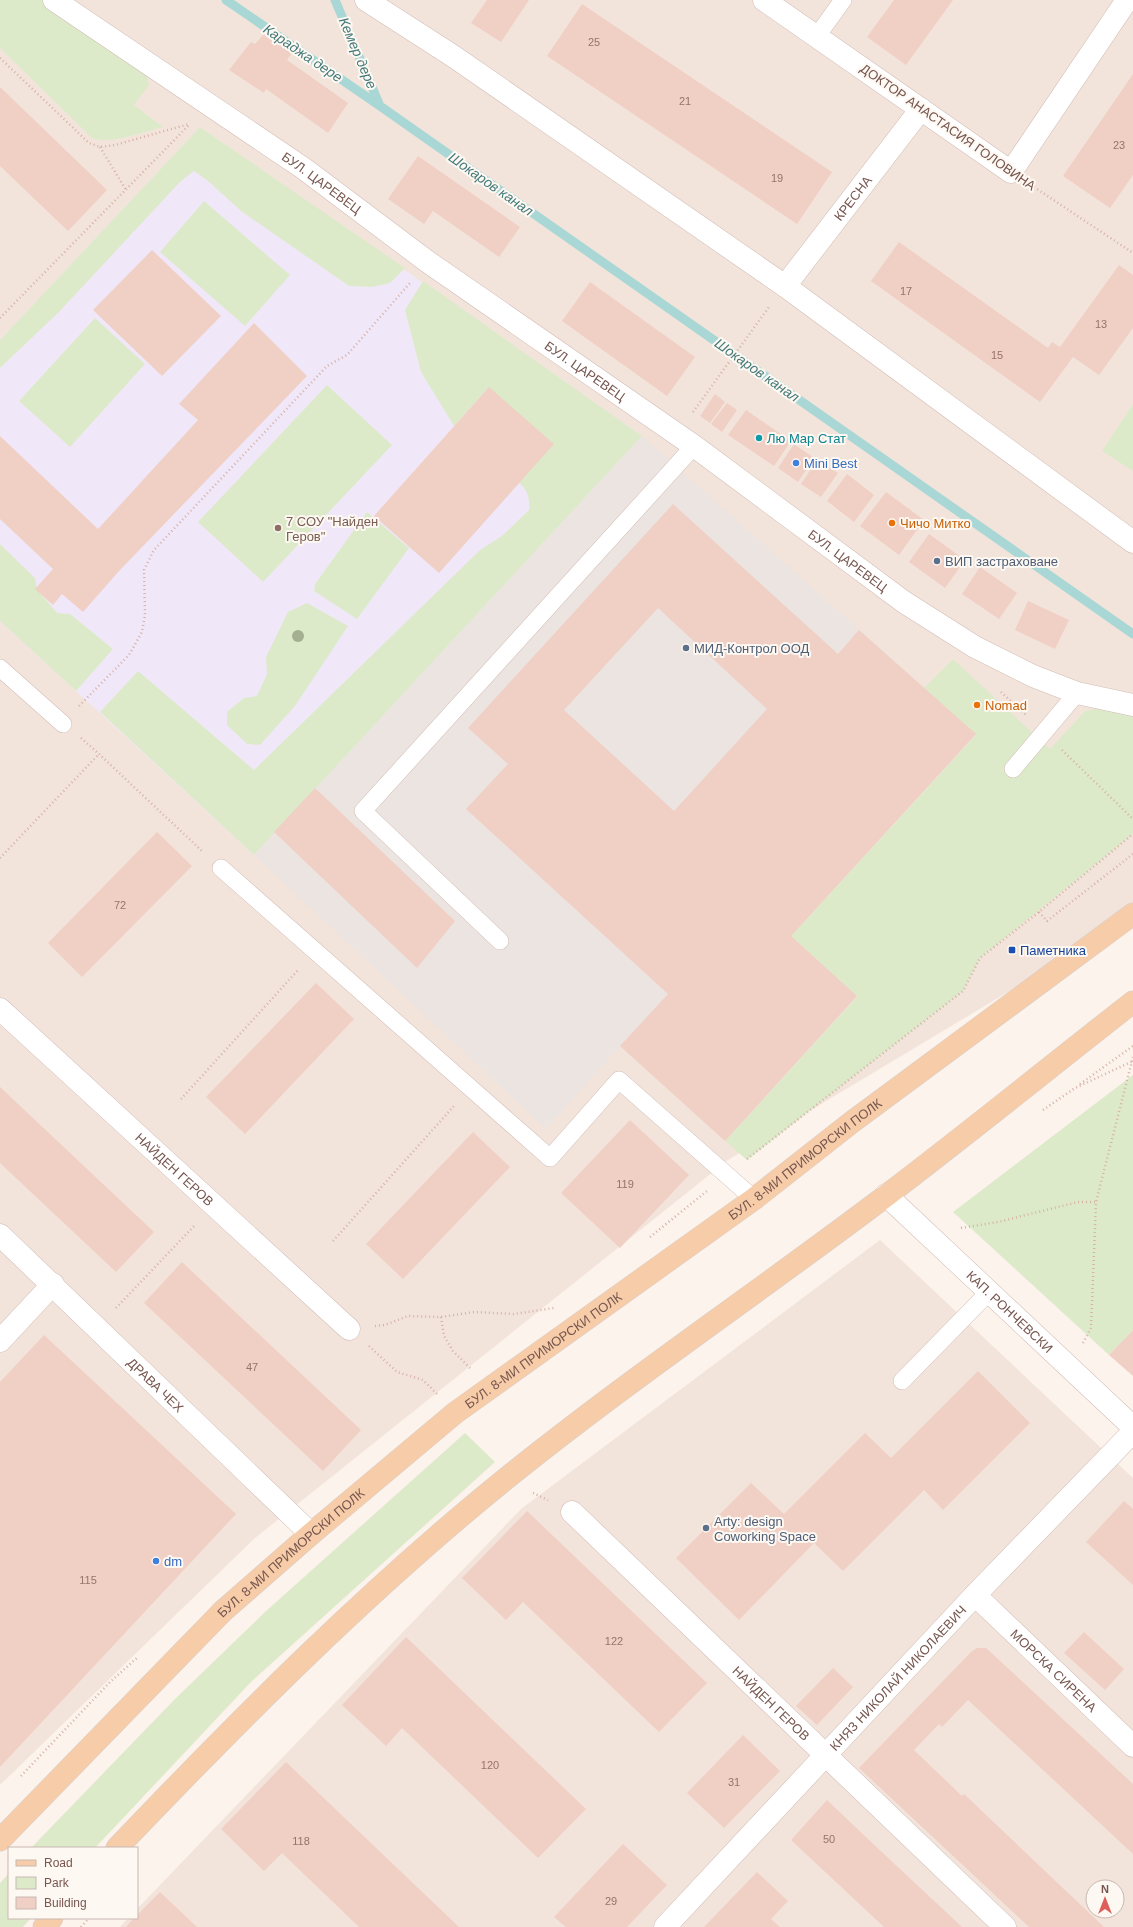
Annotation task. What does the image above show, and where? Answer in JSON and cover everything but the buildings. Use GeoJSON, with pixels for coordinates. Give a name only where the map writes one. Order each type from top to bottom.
{"type":"FeatureCollection","features":[{"type":"Feature","properties":{"kind":"main road","name":"БУЛ. 8-МИ ПРИМОРСКИ ПОЛК"},"geometry":{"type":"LineString","coordinates":[[0,1840],[223,1611],[311,1534],[455,1413],[754,1199],[852,1122],[1133,914]]}},
{"type":"Feature","properties":{"kind":"main road"},"geometry":{"type":"LineString","coordinates":[[118,1847],[204,1757],[360,1605],[511,1475],[630,1382],[886,1195],[1133,1002]]}},
{"type":"Feature","properties":{"kind":"main road"},"geometry":{"type":"LineString","coordinates":[[44,1927],[51,1919]]}},
{"type":"Feature","properties":{"kind":"street","name":"БУЛ. ЦАРЕВЕЦ"},"geometry":{"type":"LineString","coordinates":[[54,0],[206,101],[303,168],[428,262],[686,440],[904,602],[975,647],[1032,676],[1077,693],[1133,705]]}},
{"type":"Feature","properties":{"kind":"street"},"geometry":{"type":"LineString","coordinates":[[366,0],[396,21],[453,56],[785,286],[1133,542]]}},
{"type":"Feature","properties":{"kind":"street","name":"ДОКТОР АНАСТАСИЯ ГОЛОВИНА"},"geometry":{"type":"LineString","coordinates":[[764,0],[1010,172]]}},
{"type":"Feature","properties":{"kind":"street"},"geometry":{"type":"LineString","coordinates":[[1010,172],[1127,0]]}},
{"type":"Feature","properties":{"kind":"street","name":"КРЕСНА"},"geometry":{"type":"LineString","coordinates":[[785,286],[921,109]]}},
{"type":"Feature","properties":{"kind":"street","name":"НАЙДЕН ГЕРОВ"},"geometry":{"type":"LineString","coordinates":[[0,1008],[349,1329]]}},
{"type":"Feature","properties":{"kind":"street","name":"КАП. РОНЧЕВСКИ"},"geometry":{"type":"LineString","coordinates":[[886,1195],[1133,1427]]}},
{"type":"Feature","properties":{"kind":"street","name":"ДРАВА ЧЕХ"},"geometry":{"type":"LineString","coordinates":[[0,1235],[53,1284],[311,1534]]}},
{"type":"Feature","properties":{"kind":"street"},"geometry":{"type":"LineString","coordinates":[[0,1341],[53,1284]]}},
{"type":"Feature","properties":{"kind":"street","name":"КНЯЗ НИКОЛАЙ НИКОЛАЕВИЧ"},"geometry":{"type":"LineString","coordinates":[[669,1925],[975,1595],[1133,1432]]}},
{"type":"Feature","properties":{"kind":"street","name":"НАЙДЕН ГЕРОВ"},"geometry":{"type":"LineString","coordinates":[[572,1512],[1005,1927]]}},
{"type":"Feature","properties":{"kind":"street","name":"МОРСКА СИРЕНА"},"geometry":{"type":"LineString","coordinates":[[975,1595],[1133,1746]]}},
{"type":"Feature","properties":{"kind":"lane"},"geometry":{"type":"LineString","coordinates":[[817,36],[843,0]]}},
{"type":"Feature","properties":{"kind":"lane"},"geometry":{"type":"LineString","coordinates":[[500,941],[363,811],[686,440]]}},
{"type":"Feature","properties":{"kind":"lane"},"geometry":{"type":"LineString","coordinates":[[0,668],[63,724]]}},
{"type":"Feature","properties":{"kind":"lane"},"geometry":{"type":"LineString","coordinates":[[1014,768],[1077,693]]}},
{"type":"Feature","properties":{"kind":"lane"},"geometry":{"type":"LineString","coordinates":[[221,868],[550,1158],[619,1080],[754,1199]]}},
{"type":"Feature","properties":{"kind":"lane"},"geometry":{"type":"LineString","coordinates":[[902,1381],[989,1292]]}},
{"type":"Feature","properties":{"kind":"path"},"geometry":{"type":"LineString","coordinates":[[0,58],[89,143],[100,147],[115,145],[190,124]]}},
{"type":"Feature","properties":{"kind":"path"},"geometry":{"type":"LineString","coordinates":[[0,318],[190,124],[206,101]]}},
{"type":"Feature","properties":{"kind":"path"},"geometry":{"type":"LineString","coordinates":[[100,147],[126,190]]}},
{"type":"Feature","properties":{"kind":"path","name":"ДОКТОР АНАСТАСИЯ ГОЛОВИНА"},"geometry":{"type":"LineString","coordinates":[[1010,172],[1133,253]]}},
{"type":"Feature","properties":{"kind":"path"},"geometry":{"type":"LineString","coordinates":[[221,868],[99,754],[63,724],[129,655],[142,632],[145,615],[144,570],[154,550],[327,366],[347,355],[428,262]]}},
{"type":"Feature","properties":{"kind":"path"},"geometry":{"type":"LineString","coordinates":[[686,440],[726,367],[770,306]]}},
{"type":"Feature","properties":{"kind":"path"},"geometry":{"type":"LineString","coordinates":[[998,689],[1133,819]]}},
{"type":"Feature","properties":{"kind":"path"},"geometry":{"type":"LineString","coordinates":[[0,858],[99,754]]}},
{"type":"Feature","properties":{"kind":"path"},"geometry":{"type":"LineString","coordinates":[[645,1242],[727,1175],[963,991],[980,958],[1039,912],[1133,834]]}},
{"type":"Feature","properties":{"kind":"path"},"geometry":{"type":"LineString","coordinates":[[1039,912],[1047,921],[1133,854]]}},
{"type":"Feature","properties":{"kind":"path"},"geometry":{"type":"LineString","coordinates":[[181,1099],[315,951]]}},
{"type":"Feature","properties":{"kind":"path"},"geometry":{"type":"LineString","coordinates":[[1038,1114],[1133,1046]]}},
{"type":"Feature","properties":{"kind":"path"},"geometry":{"type":"LineString","coordinates":[[1070,1368],[1091,1328],[1096,1202],[1133,1057]]}},
{"type":"Feature","properties":{"kind":"path"},"geometry":{"type":"LineString","coordinates":[[1075,1088],[1132,1062]]}},
{"type":"Feature","properties":{"kind":"path"},"geometry":{"type":"LineString","coordinates":[[333,1241],[471,1088]]}},
{"type":"Feature","properties":{"kind":"path"},"geometry":{"type":"LineString","coordinates":[[927,1233],[998,1222],[1078,1202],[1096,1202]]}},
{"type":"Feature","properties":{"kind":"path"},"geometry":{"type":"LineString","coordinates":[[126,1298],[214,1205]]}},
{"type":"Feature","properties":{"kind":"path"},"geometry":{"type":"LineString","coordinates":[[349,1329],[385,1325],[408,1316],[441,1317],[474,1312],[514,1314],[558,1307]]}},
{"type":"Feature","properties":{"kind":"path"},"geometry":{"type":"LineString","coordinates":[[441,1317],[444,1336],[453,1351],[475,1373]]}},
{"type":"Feature","properties":{"kind":"path"},"geometry":{"type":"LineString","coordinates":[[349,1329],[397,1372],[422,1380],[440,1398]]}},
{"type":"Feature","properties":{"kind":"path"},"geometry":{"type":"LineString","coordinates":[[511,1475],[526,1489],[572,1512]]}},
{"type":"Feature","properties":{"kind":"path"},"geometry":{"type":"LineString","coordinates":[[81,1927],[88,1919]]}},
{"type":"Feature","properties":{"kind":"shaded area"},"geometry":{"type":"Polygon","coordinates":[[[0,0],[1133,0],[1133,917],[728,1160],[255,1538],[0,1785],[0,0]]]}},
{"type":"Feature","properties":{"kind":"shaded area","name":"7 СОУ \"Найден Геров\""},"geometry":{"type":"Polygon","coordinates":[[[200,127],[642,436],[254,855],[0,621],[0,340],[200,127]]]}},
{"type":"Feature","properties":{"kind":"shaded area"},"geometry":{"type":"Polygon","coordinates":[[[642,436],[976,734],[791,936],[857,996],[725,1141],[620,1046],[546,1129],[254,855],[642,436]]]}},
{"type":"Feature","properties":{"kind":"shaded area"},"geometry":{"type":"Polygon","coordinates":[[[880,1240],[1133,1478],[1133,1927],[120,1927],[127,1919],[138,1919],[138,1908],[521,1509],[880,1240]]]}},
{"type":"Feature","properties":{"kind":"green space"},"geometry":{"type":"Polygon","coordinates":[[[0,0],[55,0],[143,59],[149,85],[134,105],[163,127],[118,139],[100,140],[92,138],[0,48],[0,0]]]}},
{"type":"Feature","properties":{"kind":"green space"},"geometry":{"type":"Polygon","coordinates":[[[200,127],[405,268],[390,283],[372,287],[349,286],[241,211],[208,181],[194,171],[180,182],[59,312],[0,368],[0,340],[200,127]]]}},
{"type":"Feature","properties":{"kind":"green space"},"geometry":{"type":"Polygon","coordinates":[[[204,201],[290,275],[245,326],[160,252],[204,201]]]}},
{"type":"Feature","properties":{"kind":"green space"},"geometry":{"type":"Polygon","coordinates":[[[423,281],[642,436],[254,855],[100,712],[138,671],[254,770],[480,550],[502,536],[529,510],[528,495],[519,483],[489,387],[454,426],[421,372],[405,310],[423,281]]]}},
{"type":"Feature","properties":{"kind":"green space"},"geometry":{"type":"Polygon","coordinates":[[[95,318],[145,364],[70,447],[19,401],[95,318]]]}},
{"type":"Feature","properties":{"kind":"green space"},"geometry":{"type":"Polygon","coordinates":[[[327,385],[392,445],[263,582],[198,522],[327,385]]]}},
{"type":"Feature","properties":{"kind":"green space"},"geometry":{"type":"Polygon","coordinates":[[[1133,404],[1133,471],[1102,451],[1133,404]]]}},
{"type":"Feature","properties":{"kind":"green space"},"geometry":{"type":"Polygon","coordinates":[[[367,512],[409,548],[357,619],[314,591],[315,584],[367,512]]]}},
{"type":"Feature","properties":{"kind":"green space"},"geometry":{"type":"Polygon","coordinates":[[[0,544],[35,578],[37,589],[57,613],[70,614],[113,649],[76,691],[0,621],[0,544]]]}},
{"type":"Feature","properties":{"kind":"green space"},"geometry":{"type":"Polygon","coordinates":[[[307,603],[348,626],[295,706],[260,745],[247,744],[227,725],[227,712],[244,698],[257,696],[267,674],[266,657],[288,612],[307,603]]]}},
{"type":"Feature","properties":{"kind":"green space"},"geometry":{"type":"Polygon","coordinates":[[[953,659],[1050,749],[1085,711],[1122,703],[1133,705],[1133,834],[980,958],[963,991],[747,1160],[725,1141],[857,997],[791,936],[976,735],[924,688],[953,659]]]}},
{"type":"Feature","properties":{"kind":"green space"},"geometry":{"type":"Polygon","coordinates":[[[1133,1075],[1133,1330],[1109,1355],[953,1212],[1133,1075]]]}},
{"type":"Feature","properties":{"kind":"green space"},"geometry":{"type":"Polygon","coordinates":[[[465,1433],[495,1462],[251,1682],[96,1847],[32,1847],[175,1699],[265,1612],[465,1433]]]}},
{"type":"Feature","properties":{"kind":"green space"},"geometry":{"type":"Polygon","coordinates":[[[8,1874],[8,1919],[30,1919],[23,1927],[0,1927],[0,1883],[8,1874]]]}},
{"type":"Feature","properties":{"kind":"waterway","name":"Шокаров канал"},"geometry":{"type":"LineString","coordinates":[[226,0],[380,106],[1133,634]]}},
{"type":"Feature","properties":{"kind":"waterway","name":"Кемер дере"},"geometry":{"type":"LineString","coordinates":[[335,0],[380,106]]}},
{"type":"Feature","properties":{"kind":"place","name":"Лю Мар Стат"},"geometry":{"type":"Point","coordinates":[759,438]}},
{"type":"Feature","properties":{"kind":"place","name":"Mini Best"},"geometry":{"type":"Point","coordinates":[796,463]}},
{"type":"Feature","properties":{"kind":"place","name":"Чичо Митко"},"geometry":{"type":"Point","coordinates":[892,523]}},
{"type":"Feature","properties":{"kind":"place","name":"7 СОУ \"Найден Геров\""},"geometry":{"type":"Point","coordinates":[278,528]}},
{"type":"Feature","properties":{"kind":"place","name":"ВИП застраховане"},"geometry":{"type":"Point","coordinates":[937,561]}},
{"type":"Feature","properties":{"kind":"place","name":"МИД-Контрол ООД"},"geometry":{"type":"Point","coordinates":[686,648]}},
{"type":"Feature","properties":{"kind":"place","name":"Nomad"},"geometry":{"type":"Point","coordinates":[977,705]}},
{"type":"Feature","properties":{"kind":"place","name":"Паметника"},"geometry":{"type":"Point","coordinates":[1012,950]}},
{"type":"Feature","properties":{"kind":"place","name":"Arty: design Coworking Space"},"geometry":{"type":"Point","coordinates":[706,1528]}},
{"type":"Feature","properties":{"kind":"place","name":"dm"},"geometry":{"type":"Point","coordinates":[156,1561]}},
{"type":"Feature","properties":{"kind":"water label","name":"Караджа дере"},"geometry":{"type":"Point","coordinates":[303,53]}}]}
